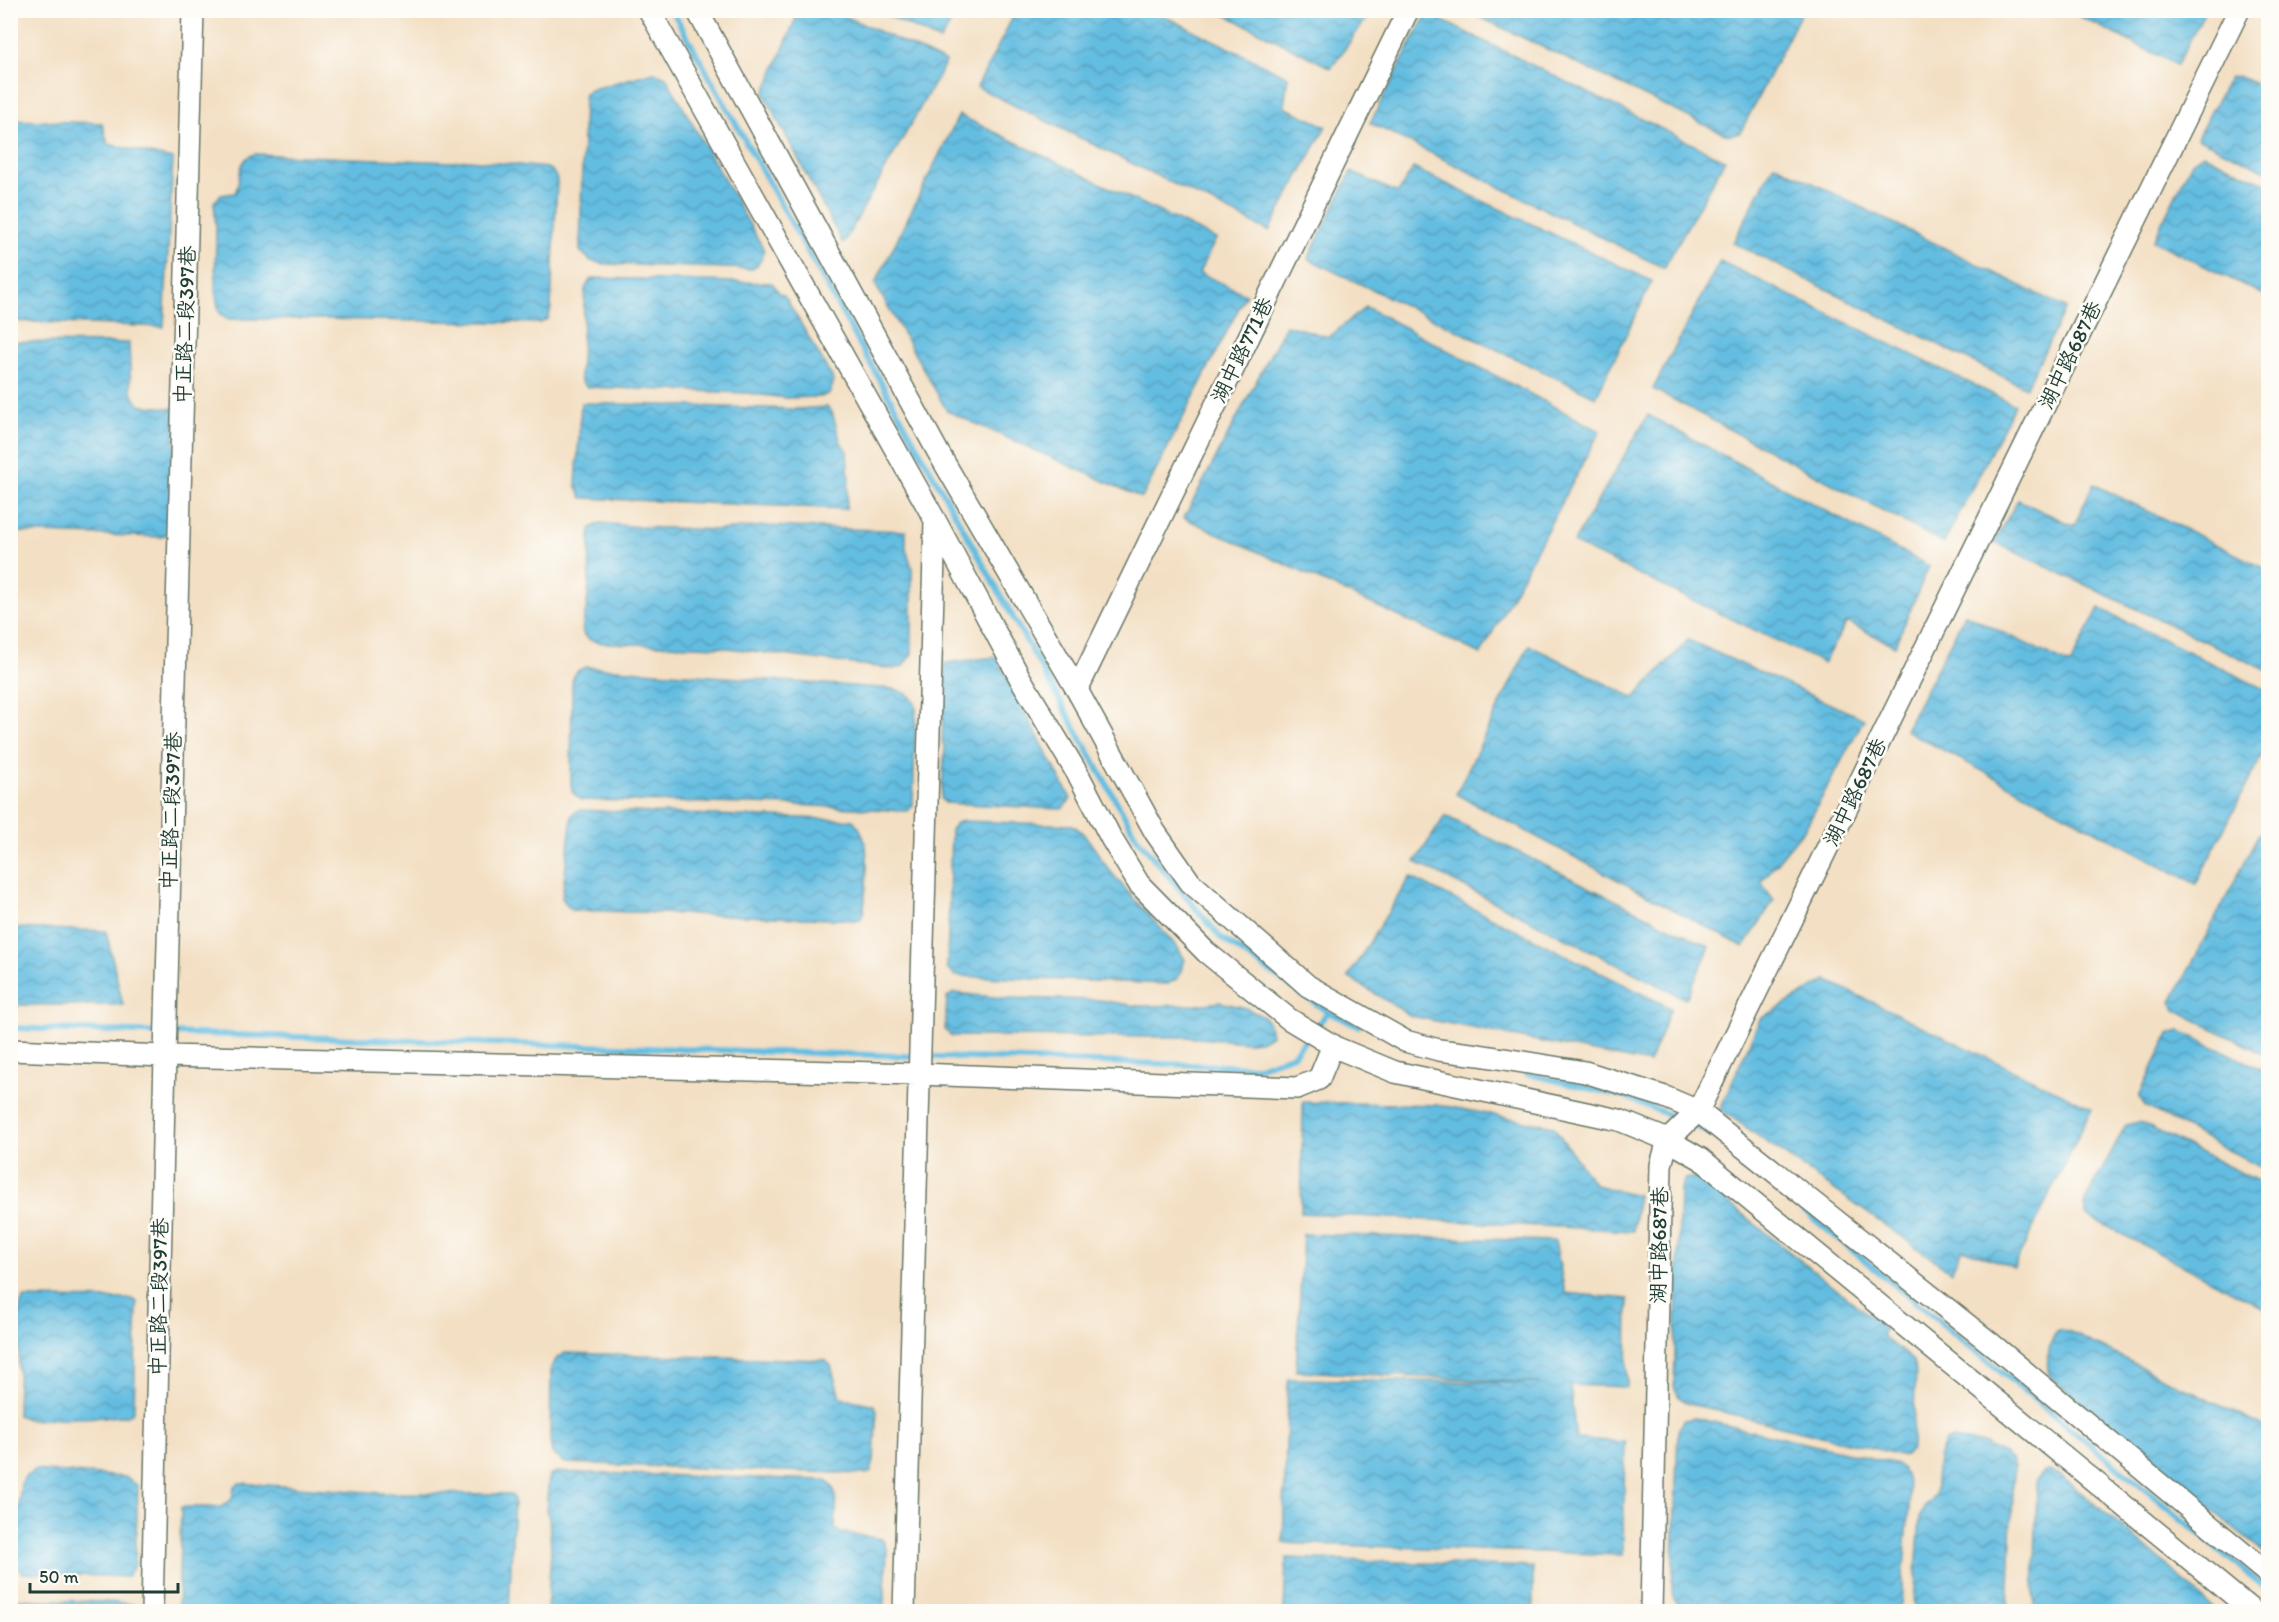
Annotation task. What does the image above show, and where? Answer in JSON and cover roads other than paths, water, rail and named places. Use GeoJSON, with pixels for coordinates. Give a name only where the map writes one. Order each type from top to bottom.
{"type":"FeatureCollection","features":[{"type":"Feature","properties":{"kind":"street","name":"中正路二段397巷"},"geometry":{"type":"LineString","coordinates":[[152,1611],[193,10]]}},
{"type":"Feature","properties":{"kind":"street"},"geometry":{"type":"LineString","coordinates":[[649,10],[935,520],[1020,678],[1080,778],[1111,838],[1139,884],[1206,952],[1289,1019],[1333,1045],[1395,1071],[1619,1120],[1668,1140],[1701,1160],[2254,1611]]}},
{"type":"Feature","properties":{"kind":"street"},"geometry":{"type":"LineString","coordinates":[[697,10],[938,452],[1077,690],[1155,832],[1190,882],[1308,986],[1405,1041],[1438,1050],[1585,1072],[1665,1097],[1698,1111],[1994,1347],[2268,1574]]}},
{"type":"Feature","properties":{"kind":"street","name":"湖中路771巷"},"geometry":{"type":"LineString","coordinates":[[1077,690],[1408,10]]}},
{"type":"Feature","properties":{"kind":"street","name":"湖中路687巷"},"geometry":{"type":"LineString","coordinates":[[1651,1611],[1661,1165],[1668,1140],[1698,1111],[2240,10]]}},
{"type":"Feature","properties":{"kind":"street"},"geometry":{"type":"LineString","coordinates":[[904,1611],[935,520]]}},
{"type":"Feature","properties":{"kind":"street"},"geometry":{"type":"LineString","coordinates":[[10,1050],[165,1056],[918,1074],[1297,1088],[1319,1079],[1333,1045]]}},
{"type":"Feature","properties":{"kind":"water"},"geometry":{"type":"Polygon","coordinates":[[[2205,10],[2177,65],[2069,11],[2205,10]]]}},
{"type":"Feature","properties":{"kind":"water"},"geometry":{"type":"Polygon","coordinates":[[[799,11],[834,11],[946,62],[843,244],[764,94],[799,11]]]}},
{"type":"Feature","properties":{"kind":"water"},"geometry":{"type":"Polygon","coordinates":[[[879,11],[958,11],[940,41],[879,11]]]}},
{"type":"Feature","properties":{"kind":"water"},"geometry":{"type":"Polygon","coordinates":[[[1016,11],[1154,11],[1288,77],[1284,107],[1326,126],[1269,231],[977,87],[1016,11]]]}},
{"type":"Feature","properties":{"kind":"water"},"geometry":{"type":"Polygon","coordinates":[[[1218,11],[1372,11],[1331,68],[1218,11]]]}},
{"type":"Feature","properties":{"kind":"water"},"geometry":{"type":"Polygon","coordinates":[[[1467,11],[1802,11],[1740,133],[1730,135],[1467,11]]]}},
{"type":"Feature","properties":{"kind":"water"},"geometry":{"type":"Polygon","coordinates":[[[1427,13],[1725,160],[1664,268],[1370,123],[1427,13]]]}},
{"type":"Feature","properties":{"kind":"water"},"geometry":{"type":"Polygon","coordinates":[[[654,72],[666,77],[764,250],[760,261],[752,269],[605,264],[591,261],[580,251],[584,94],[592,89],[654,72]]]}},
{"type":"Feature","properties":{"kind":"water"},"geometry":{"type":"Polygon","coordinates":[[[2237,76],[2268,88],[2268,172],[2197,138],[2229,78],[2237,76]]]}},
{"type":"Feature","properties":{"kind":"water"},"geometry":{"type":"Polygon","coordinates":[[[959,115],[1216,239],[1199,273],[1246,294],[1142,498],[947,411],[875,284],[959,115]]]}},
{"type":"Feature","properties":{"kind":"water"},"geometry":{"type":"Polygon","coordinates":[[[11,120],[102,123],[108,144],[173,159],[164,327],[11,321],[11,120]]]}},
{"type":"Feature","properties":{"kind":"water"},"geometry":{"type":"Polygon","coordinates":[[[255,154],[451,162],[469,160],[549,169],[556,176],[557,183],[551,308],[548,319],[541,323],[228,319],[219,312],[215,291],[214,202],[221,195],[235,193],[242,165],[245,160],[255,154]]]}},
{"type":"Feature","properties":{"kind":"water"},"geometry":{"type":"Polygon","coordinates":[[[2203,154],[2267,184],[2268,297],[2153,241],[2192,162],[2203,154]]]}},
{"type":"Feature","properties":{"kind":"water"},"geometry":{"type":"Polygon","coordinates":[[[1774,164],[2066,308],[2026,388],[1733,243],[1774,164]]]}},
{"type":"Feature","properties":{"kind":"water"},"geometry":{"type":"Polygon","coordinates":[[[1413,168],[1652,281],[1596,397],[1308,259],[1351,172],[1398,193],[1413,168]]]}},
{"type":"Feature","properties":{"kind":"water"},"geometry":{"type":"Polygon","coordinates":[[[1720,261],[2015,405],[1944,543],[1653,389],[1720,261]]]}},
{"type":"Feature","properties":{"kind":"water"},"geometry":{"type":"Polygon","coordinates":[[[597,278],[772,283],[780,294],[784,295],[832,377],[833,384],[830,393],[821,397],[785,398],[747,393],[587,387],[581,382],[580,376],[585,289],[590,280],[597,278]]]}},
{"type":"Feature","properties":{"kind":"water"},"geometry":{"type":"Polygon","coordinates":[[[1366,307],[1600,431],[1481,654],[1184,518],[1286,325],[1329,337],[1366,307]]]}},
{"type":"Feature","properties":{"kind":"water"},"geometry":{"type":"Polygon","coordinates":[[[11,342],[129,343],[131,392],[139,405],[176,409],[172,526],[168,533],[162,537],[11,532],[11,342]]]}},
{"type":"Feature","properties":{"kind":"water"},"geometry":{"type":"Polygon","coordinates":[[[581,403],[796,409],[827,407],[832,412],[841,443],[847,450],[849,479],[846,509],[582,498],[576,485],[581,403]]]}},
{"type":"Feature","properties":{"kind":"water"},"geometry":{"type":"Polygon","coordinates":[[[1648,415],[1929,566],[1895,646],[1847,622],[1823,663],[1573,543],[1648,415]]]}},
{"type":"Feature","properties":{"kind":"water"},"geometry":{"type":"Polygon","coordinates":[[[2093,484],[2268,570],[2268,671],[1994,542],[2018,500],[2074,526],[2093,484]]]}},
{"type":"Feature","properties":{"kind":"water"},"geometry":{"type":"Polygon","coordinates":[[[601,523],[721,530],[764,526],[906,531],[906,549],[912,567],[912,654],[902,667],[893,669],[720,647],[595,642],[584,636],[582,627],[589,590],[590,529],[601,523]]]}},
{"type":"Feature","properties":{"kind":"water"},"geometry":{"type":"Polygon","coordinates":[[[2099,608],[2268,691],[2268,744],[2196,884],[1905,730],[1965,614],[2070,665],[2099,608]]]}},
{"type":"Feature","properties":{"kind":"water"},"geometry":{"type":"Polygon","coordinates":[[[1688,640],[1864,719],[1806,827],[1761,882],[1774,900],[1744,947],[1456,794],[1529,645],[1634,698],[1688,640]]]}},
{"type":"Feature","properties":{"kind":"water"},"geometry":{"type":"Polygon","coordinates":[[[996,657],[1071,799],[1062,809],[945,803],[941,799],[945,747],[942,743],[945,663],[996,657]]]}},
{"type":"Feature","properties":{"kind":"water"},"geometry":{"type":"Polygon","coordinates":[[[587,667],[894,689],[902,692],[911,698],[916,708],[913,806],[908,811],[794,805],[581,800],[572,792],[571,783],[572,682],[577,672],[587,667]]]}},
{"type":"Feature","properties":{"kind":"water"},"geometry":{"type":"Polygon","coordinates":[[[578,810],[853,820],[860,829],[866,851],[864,911],[860,920],[571,910],[562,898],[572,815],[578,810]]]}},
{"type":"Feature","properties":{"kind":"water"},"geometry":{"type":"Polygon","coordinates":[[[1445,816],[1710,947],[1686,999],[1415,862],[1445,816]]]}},
{"type":"Feature","properties":{"kind":"water"},"geometry":{"type":"Polygon","coordinates":[[[963,821],[1072,825],[1078,829],[1115,877],[1178,948],[1185,960],[1178,978],[1168,984],[956,976],[947,969],[951,830],[956,823],[963,821]]]}},
{"type":"Feature","properties":{"kind":"water"},"geometry":{"type":"Polygon","coordinates":[[[2268,830],[2268,1056],[2175,1010],[2172,1002],[2259,834],[2268,830]]]}},
{"type":"Feature","properties":{"kind":"water"},"geometry":{"type":"Polygon","coordinates":[[[1410,877],[1671,1008],[1649,1063],[1411,1016],[1348,977],[1410,877]]]}},
{"type":"Feature","properties":{"kind":"water"},"geometry":{"type":"Polygon","coordinates":[[[11,928],[106,931],[123,1005],[11,1005],[11,928]]]}},
{"type":"Feature","properties":{"kind":"water"},"geometry":{"type":"Polygon","coordinates":[[[1826,980],[2092,1108],[2014,1267],[1962,1249],[1951,1272],[1720,1109],[1760,1019],[1826,980]]]}},
{"type":"Feature","properties":{"kind":"water"},"geometry":{"type":"Polygon","coordinates":[[[954,993],[1004,998],[1099,1000],[1137,1006],[1197,1005],[1220,1002],[1246,1008],[1264,1017],[1269,1023],[1271,1035],[1260,1041],[1248,1042],[1185,1037],[951,1036],[945,1030],[947,997],[954,993]]]}},
{"type":"Feature","properties":{"kind":"water"},"geometry":{"type":"Polygon","coordinates":[[[2180,1031],[2268,1072],[2268,1172],[2145,1106],[2140,1098],[2169,1034],[2180,1031]]]}},
{"type":"Feature","properties":{"kind":"water"},"geometry":{"type":"Polygon","coordinates":[[[1303,1102],[1440,1105],[1553,1126],[1595,1185],[1638,1195],[1633,1231],[1301,1213],[1303,1102]]]}},
{"type":"Feature","properties":{"kind":"water"},"geometry":{"type":"Polygon","coordinates":[[[2139,1122],[2268,1186],[2268,1310],[2087,1216],[2085,1201],[2126,1125],[2139,1122]]]}},
{"type":"Feature","properties":{"kind":"water"},"geometry":{"type":"Polygon","coordinates":[[[1696,1177],[1885,1328],[1882,1335],[1913,1361],[1916,1372],[1912,1449],[1904,1456],[1686,1403],[1679,1397],[1674,1387],[1680,1189],[1685,1179],[1696,1177]]]}},
{"type":"Feature","properties":{"kind":"water"},"geometry":{"type":"Polygon","coordinates":[[[1303,1234],[1555,1241],[1565,1293],[1628,1299],[1627,1387],[1570,1385],[1576,1439],[1625,1442],[1623,1555],[1283,1543],[1288,1379],[1540,1383],[1296,1371],[1303,1234]]]}},
{"type":"Feature","properties":{"kind":"water"},"geometry":{"type":"Polygon","coordinates":[[[24,1298],[132,1299],[137,1302],[132,1413],[126,1416],[30,1420],[17,1415],[20,1306],[24,1298]]]}},
{"type":"Feature","properties":{"kind":"water"},"geometry":{"type":"Polygon","coordinates":[[[2060,1330],[2068,1331],[2268,1429],[2268,1556],[2050,1377],[2048,1366],[2050,1345],[2060,1330]]]}},
{"type":"Feature","properties":{"kind":"water"},"geometry":{"type":"Polygon","coordinates":[[[565,1353],[825,1360],[831,1366],[840,1397],[874,1405],[877,1410],[874,1461],[871,1472],[866,1474],[565,1463],[552,1453],[550,1441],[551,1367],[558,1357],[565,1353]]]}},
{"type":"Feature","properties":{"kind":"water"},"geometry":{"type":"Polygon","coordinates":[[[1695,1418],[1897,1464],[1901,1467],[1907,1478],[1910,1496],[1901,1604],[1895,1611],[1684,1609],[1679,1605],[1672,1589],[1678,1430],[1685,1420],[1695,1418]]]}},
{"type":"Feature","properties":{"kind":"water"},"geometry":{"type":"Polygon","coordinates":[[[1951,1439],[1987,1444],[1988,1447],[2007,1456],[2014,1467],[2008,1611],[1917,1612],[1914,1604],[1920,1516],[1925,1505],[1935,1495],[1938,1457],[1945,1441],[1951,1439]]]}},
{"type":"Feature","properties":{"kind":"water"},"geometry":{"type":"Polygon","coordinates":[[[35,1470],[125,1477],[138,1486],[135,1565],[127,1577],[22,1573],[15,1564],[14,1556],[21,1484],[26,1475],[35,1470]]]}},
{"type":"Feature","properties":{"kind":"water"},"geometry":{"type":"Polygon","coordinates":[[[2050,1471],[2060,1475],[2155,1555],[2216,1611],[2034,1611],[2037,1480],[2043,1472],[2050,1471]]]}},
{"type":"Feature","properties":{"kind":"water"},"geometry":{"type":"Polygon","coordinates":[[[556,1472],[825,1480],[836,1496],[835,1529],[839,1532],[882,1539],[887,1551],[884,1611],[547,1611],[551,1550],[549,1517],[546,1511],[549,1476],[556,1472]]]}},
{"type":"Feature","properties":{"kind":"water"},"geometry":{"type":"Polygon","coordinates":[[[239,1483],[383,1493],[512,1494],[514,1500],[509,1611],[178,1611],[181,1507],[221,1507],[232,1499],[234,1487],[239,1483]]]}},
{"type":"Feature","properties":{"kind":"water"},"geometry":{"type":"Polygon","coordinates":[[[1286,1558],[1533,1567],[1533,1611],[1284,1611],[1286,1558]]]}},
{"type":"Feature","properties":{"kind":"water"},"geometry":{"type":"Polygon","coordinates":[[[19,1599],[127,1603],[134,1605],[139,1611],[11,1611],[13,1603],[19,1599]]]}},
{"type":"Feature","properties":{"kind":"waterway"},"geometry":{"type":"LineString","coordinates":[[672,10],[1137,838],[1220,937],[1328,1012],[1358,1026]]}},
{"type":"Feature","properties":{"kind":"waterway"},"geometry":{"type":"LineString","coordinates":[[10,1028],[1258,1067],[1293,1055],[1328,1012]]}},
{"type":"Feature","properties":{"kind":"waterway"},"geometry":{"type":"LineString","coordinates":[[1525,1073],[1626,1097],[1681,1120]]}},
{"type":"Feature","properties":{"kind":"waterway"},"geometry":{"type":"LineString","coordinates":[[1691,1124],[1711,1134]]}},
{"type":"Feature","properties":{"kind":"waterway"},"geometry":{"type":"LineString","coordinates":[[1737,1156],[2268,1590]]}}]}
